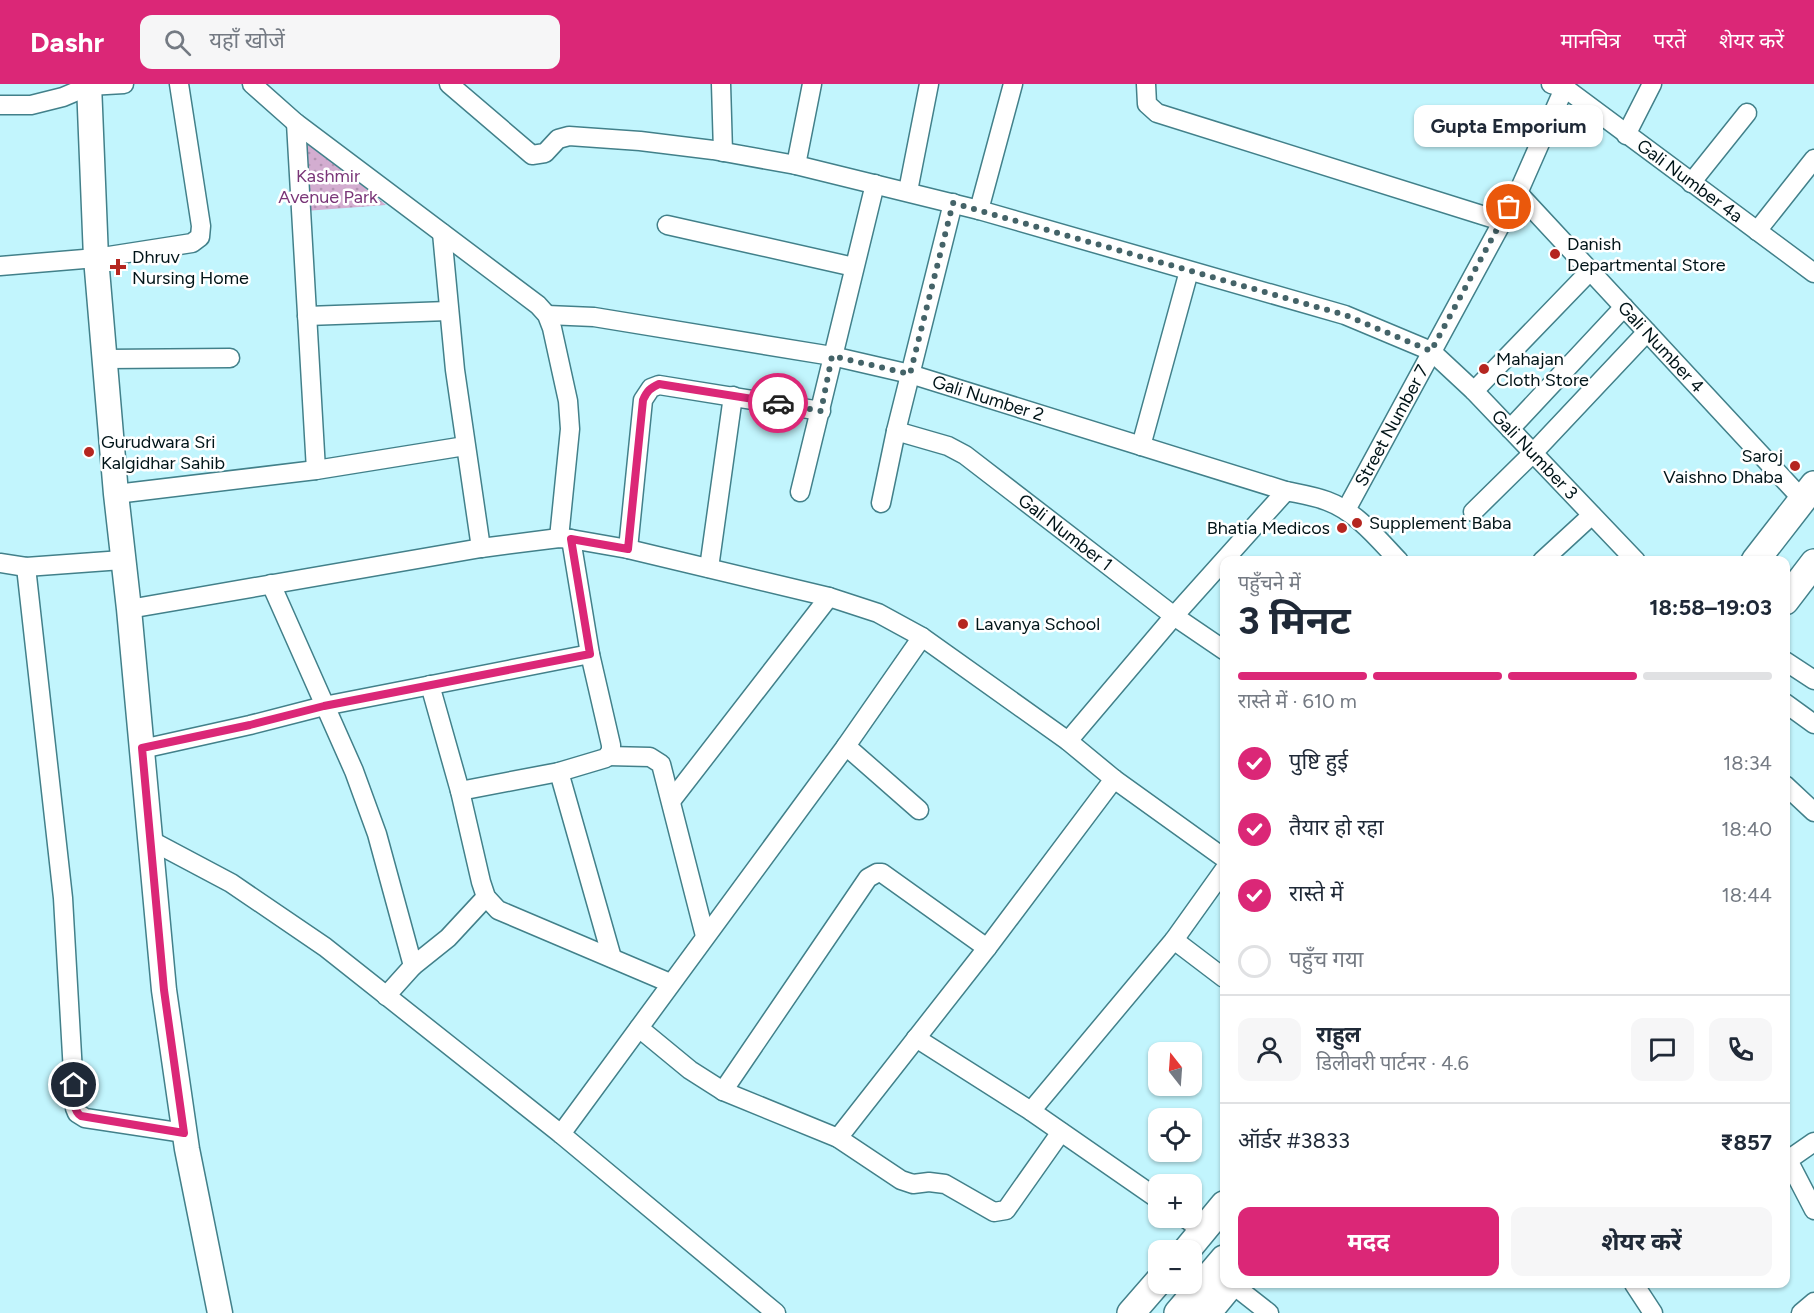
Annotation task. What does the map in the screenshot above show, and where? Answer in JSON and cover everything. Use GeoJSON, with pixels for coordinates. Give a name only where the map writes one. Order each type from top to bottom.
{"type":"FeatureCollection","features":[{"type":"Feature","properties":{"kind":"main road"},"geometry":{"type":"LineString","coordinates":[[1760,556],[1810,500]]}},
{"type":"Feature","properties":{"kind":"main road"},"geometry":{"type":"LineString","coordinates":[[1782,556],[1810,500]]}},
{"type":"Feature","properties":{"kind":"main road"},"geometry":{"type":"LineString","coordinates":[[1790,567],[1814,541]]}},
{"type":"Feature","properties":{"kind":"main road"},"geometry":{"type":"LineString","coordinates":[[1790,594],[1814,563]]}},
{"type":"Feature","properties":{"kind":"main road"},"geometry":{"type":"LineString","coordinates":[[1202,1219],[1220,1208]]}},
{"type":"Feature","properties":{"kind":"main road"},"geometry":{"type":"LineString","coordinates":[[1178,1313],[1220,1264]]}},
{"type":"Feature","properties":{"kind":"main road"},"geometry":{"type":"LineString","coordinates":[[1207,1313],[1229,1288]]}},
{"type":"Feature","properties":{"kind":"main road"},"geometry":{"type":"LineString","coordinates":[[1131,1313],[1148,1293]]}},
{"type":"Feature","properties":{"kind":"street"},"geometry":{"type":"LineString","coordinates":[[0,105],[31,105],[63,98],[89,85],[124,84]]}},
{"type":"Feature","properties":{"kind":"street"},"geometry":{"type":"LineString","coordinates":[[0,266],[96,258],[192,243],[200,237],[201,226],[178,84]]}},
{"type":"Feature","properties":{"kind":"street"},"geometry":{"type":"LineString","coordinates":[[252,84],[296,123],[538,305],[547,315],[568,401],[570,429],[565,538],[611,745],[608,756]]}},
{"type":"Feature","properties":{"kind":"street"},"geometry":{"type":"LineString","coordinates":[[449,84],[532,154],[545,153],[558,139],[569,136],[640,141],[796,165],[979,210],[1345,315],[1431,351]]}},
{"type":"Feature","properties":{"kind":"street"},"geometry":{"type":"LineString","coordinates":[[721,84],[723,152]]}},
{"type":"Feature","properties":{"kind":"street"},"geometry":{"type":"LineString","coordinates":[[796,165],[812,84]]}},
{"type":"Feature","properties":{"kind":"street"},"geometry":{"type":"LineString","coordinates":[[908,191],[929,84]]}},
{"type":"Feature","properties":{"kind":"street"},"geometry":{"type":"LineString","coordinates":[[979,210],[1013,84]]}},
{"type":"Feature","properties":{"kind":"street"},"geometry":{"type":"LineString","coordinates":[[1146,84],[1147,104],[1157,113],[1501,221]]}},
{"type":"Feature","properties":{"kind":"street"},"geometry":{"type":"LineString","coordinates":[[1626,135],[1652,84]]}},
{"type":"Feature","properties":{"kind":"street"},"geometry":{"type":"LineString","coordinates":[[89,85],[96,258],[122,560],[129,609],[164,990],[184,1133],[220,1313]]}},
{"type":"Feature","properties":{"kind":"street","name":"Street Number 7"},"geometry":{"type":"LineString","coordinates":[[1346,510],[1518,193],[1561,85]]}},
{"type":"Feature","properties":{"kind":"street","name":"Gali Number 4a"},"geometry":{"type":"LineString","coordinates":[[1561,85],[1814,273]]}},
{"type":"Feature","properties":{"kind":"street"},"geometry":{"type":"LineString","coordinates":[[1691,183],[1747,113]]}},
{"type":"Feature","properties":{"kind":"street"},"geometry":{"type":"LineString","coordinates":[[296,123],[315,470]]}},
{"type":"Feature","properties":{"kind":"street"},"geometry":{"type":"LineString","coordinates":[[1757,231],[1814,159]]}},
{"type":"Feature","properties":{"kind":"street"},"geometry":{"type":"LineString","coordinates":[[800,492],[875,184]]}},
{"type":"Feature","properties":{"kind":"street","name":"Gali Number 4"},"geometry":{"type":"LineString","coordinates":[[1518,193],[1647,332],[1810,500]]}},
{"type":"Feature","properties":{"kind":"street"},"geometry":{"type":"LineString","coordinates":[[881,502],[896,431],[953,203]]}},
{"type":"Feature","properties":{"kind":"street"},"geometry":{"type":"LineString","coordinates":[[667,225],[854,267]]}},
{"type":"Feature","properties":{"kind":"street"},"geometry":{"type":"LineString","coordinates":[[442,233],[448,311],[481,548]]}},
{"type":"Feature","properties":{"kind":"street"},"geometry":{"type":"LineString","coordinates":[[1141,446],[1189,271]]}},
{"type":"Feature","properties":{"kind":"street"},"geometry":{"type":"LineString","coordinates":[[1474,391],[1590,271]]}},
{"type":"Feature","properties":{"kind":"street"},"geometry":{"type":"LineString","coordinates":[[1510,429],[1624,307]]}},
{"type":"Feature","properties":{"kind":"street"},"geometry":{"type":"LineString","coordinates":[[307,316],[448,311]]}},
{"type":"Feature","properties":{"kind":"street","name":"Gali Number 2"},"geometry":{"type":"LineString","coordinates":[[547,315],[594,317],[832,356],[910,374],[1286,491],[1328,501],[1359,520],[1394,556]]}},
{"type":"Feature","properties":{"kind":"street"},"geometry":{"type":"LineString","coordinates":[[1473,512],[1533,453],[1647,332]]}},
{"type":"Feature","properties":{"kind":"street","name":"Gali Number 3"},"geometry":{"type":"LineString","coordinates":[[1431,351],[1474,391],[1631,556]]}},
{"type":"Feature","properties":{"kind":"street"},"geometry":{"type":"LineString","coordinates":[[106,359],[230,358]]}},
{"type":"Feature","properties":{"kind":"street"},"geometry":{"type":"LineString","coordinates":[[628,549],[643,400],[651,388],[659,384],[821,411]]}},
{"type":"Feature","properties":{"kind":"street"},"geometry":{"type":"LineString","coordinates":[[709,568],[733,396]]}},
{"type":"Feature","properties":{"kind":"street","name":"Gali Number 1"},"geometry":{"type":"LineString","coordinates":[[896,431],[948,446],[965,455],[1174,616],[1220,647]]}},
{"type":"Feature","properties":{"kind":"street"},"geometry":{"type":"LineString","coordinates":[[116,494],[315,470],[465,446]]}},
{"type":"Feature","properties":{"kind":"street"},"geometry":{"type":"LineString","coordinates":[[1228,556],[1286,491]]}},
{"type":"Feature","properties":{"kind":"street"},"geometry":{"type":"LineString","coordinates":[[1547,556],[1592,515]]}},
{"type":"Feature","properties":{"kind":"street"},"geometry":{"type":"LineString","coordinates":[[129,609],[481,548],[565,538],[628,549],[829,597],[878,613],[922,637],[1068,741],[1114,779],[1220,855]]}},
{"type":"Feature","properties":{"kind":"street"},"geometry":{"type":"LineString","coordinates":[[0,563],[26,567],[122,560]]}},
{"type":"Feature","properties":{"kind":"street"},"geometry":{"type":"LineString","coordinates":[[1068,741],[1220,565]]}},
{"type":"Feature","properties":{"kind":"street"},"geometry":{"type":"LineString","coordinates":[[26,567],[63,898],[75,1108],[77,1113],[85,1118],[184,1133]]}},
{"type":"Feature","properties":{"kind":"street"},"geometry":{"type":"LineString","coordinates":[[271,584],[354,771],[377,834],[413,966]]}},
{"type":"Feature","properties":{"kind":"street"},"geometry":{"type":"LineString","coordinates":[[670,801],[829,597]]}},
{"type":"Feature","properties":{"kind":"street"},"geometry":{"type":"LineString","coordinates":[[561,1134],[846,746],[922,637]]}},
{"type":"Feature","properties":{"kind":"street"},"geometry":{"type":"LineString","coordinates":[[142,748],[250,725],[324,706],[590,654]]}},
{"type":"Feature","properties":{"kind":"street"},"geometry":{"type":"LineString","coordinates":[[1790,664],[1814,680]]}},
{"type":"Feature","properties":{"kind":"street"},"geometry":{"type":"LineString","coordinates":[[430,685],[460,791],[486,897],[498,910],[670,983]]}},
{"type":"Feature","properties":{"kind":"street"},"geometry":{"type":"LineString","coordinates":[[1790,707],[1814,724]]}},
{"type":"Feature","properties":{"kind":"street"},"geometry":{"type":"LineString","coordinates":[[846,746],[919,810]]}},
{"type":"Feature","properties":{"kind":"street"},"geometry":{"type":"LineString","coordinates":[[460,791],[559,772],[608,756],[650,757],[657,760],[661,764],[705,936]]}},
{"type":"Feature","properties":{"kind":"street"},"geometry":{"type":"LineString","coordinates":[[559,772],[612,958]]}},
{"type":"Feature","properties":{"kind":"street"},"geometry":{"type":"LineString","coordinates":[[838,1138],[987,948],[1114,779]]}},
{"type":"Feature","properties":{"kind":"street"},"geometry":{"type":"LineString","coordinates":[[1790,790],[1814,812]]}},
{"type":"Feature","properties":{"kind":"street"},"geometry":{"type":"LineString","coordinates":[[150,840],[231,883],[325,947],[561,1134],[776,1313]]}},
{"type":"Feature","properties":{"kind":"street"},"geometry":{"type":"LineString","coordinates":[[723,1091],[872,875],[882,873],[987,948]]}},
{"type":"Feature","properties":{"kind":"street"},"geometry":{"type":"LineString","coordinates":[[1031,1111],[1174,940],[1220,876]]}},
{"type":"Feature","properties":{"kind":"street"},"geometry":{"type":"LineString","coordinates":[[386,996],[413,966],[448,938],[486,897]]}},
{"type":"Feature","properties":{"kind":"street"},"geometry":{"type":"LineString","coordinates":[[1174,940],[1220,975]]}},
{"type":"Feature","properties":{"kind":"street"},"geometry":{"type":"LineString","coordinates":[[639,1028],[690,1070],[723,1091],[838,1138],[901,1180],[913,1184],[929,1182],[945,1184],[997,1213],[1006,1210],[1061,1132]]}},
{"type":"Feature","properties":{"kind":"street"},"geometry":{"type":"LineString","coordinates":[[916,1038],[1031,1111],[1148,1192]]}},
{"type":"Feature","properties":{"kind":"street"},"geometry":{"type":"LineString","coordinates":[[1790,1158],[1814,1142]]}},
{"type":"Feature","properties":{"kind":"street"},"geometry":{"type":"LineString","coordinates":[[1790,1168],[1814,1210]]}},
{"type":"Feature","properties":{"kind":"street"},"geometry":{"type":"LineString","coordinates":[[1237,1288],[1269,1313]]}},
{"type":"Feature","properties":{"kind":"street"},"geometry":{"type":"LineString","coordinates":[[1637,1288],[1653,1313]]}},
{"type":"Feature","properties":{"kind":"street"},"geometry":{"type":"LineString","coordinates":[[1801,1313],[1814,1302]]}},
{"type":"Feature","properties":{"kind":"green space","name":"Kashmir Avenue Park"},"geometry":{"type":"Polygon","coordinates":[[[304,138],[386,205],[305,211],[304,138]]]}},
{"type":"Feature","properties":{"kind":"way so far"},"geometry":{"type":"LineString","coordinates":[[778,403],[821,411],[832,356],[910,374],[953,203],[1345,315],[1431,351],[1509,207]]}},
{"type":"Feature","properties":{"kind":"place","name":"Gupta Emporium"},"geometry":{"type":"Point","coordinates":[1509,207]}},
{"type":"Feature","properties":{"kind":"place","name":"Danish Departmental Store"},"geometry":{"type":"Point","coordinates":[1555,254]}},
{"type":"Feature","properties":{"kind":"place","name":"Dhruv Nursing Home"},"geometry":{"type":"Point","coordinates":[118,267]}},
{"type":"Feature","properties":{"kind":"place","name":"Mahajan Cloth Store"},"geometry":{"type":"Point","coordinates":[1484,369]}},
{"type":"Feature","properties":{"kind":"place","name":"Gurudwara Sri Kalgidhar Sahib"},"geometry":{"type":"Point","coordinates":[89,452]}},
{"type":"Feature","properties":{"kind":"place","name":"Saroj Vaishno Dhaba"},"geometry":{"type":"Point","coordinates":[1795,466]}},
{"type":"Feature","properties":{"kind":"place","name":"Supplement Baba"},"geometry":{"type":"Point","coordinates":[1357,523]}},
{"type":"Feature","properties":{"kind":"place","name":"Bhatia Medicos"},"geometry":{"type":"Point","coordinates":[1342,528]}},
{"type":"Feature","properties":{"kind":"place","name":"Lavanya School"},"geometry":{"type":"Point","coordinates":[963,624]}},
{"type":"Feature","properties":{"kind":"route"},"geometry":{"type":"LineString","coordinates":[[74,1085],[75,1108],[77,1113],[85,1118],[184,1133],[164,990],[142,748],[250,725],[314,708],[590,654],[571,539],[628,549],[643,400],[647,392],[659,384],[778,403]]}}]}
